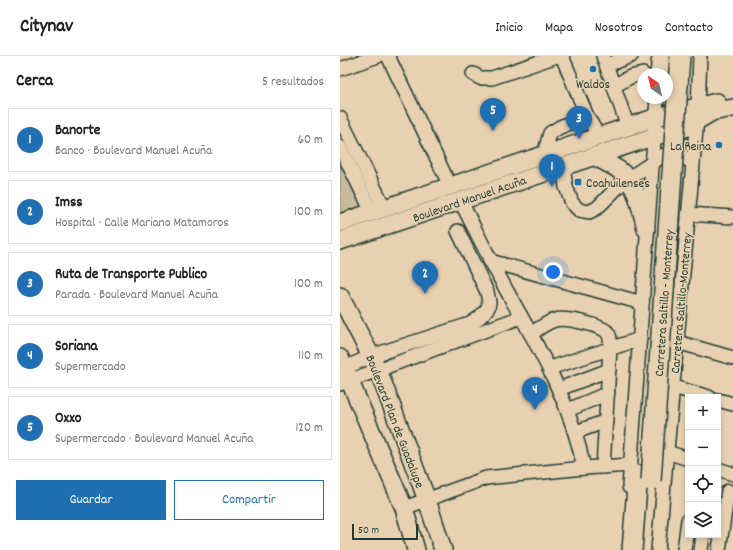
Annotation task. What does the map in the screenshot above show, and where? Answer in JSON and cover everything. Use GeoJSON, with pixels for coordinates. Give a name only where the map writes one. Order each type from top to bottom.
{"type":"FeatureCollection","features":[{"type":"Feature","properties":{"kind":"highway"},"geometry":{"type":"LineString","coordinates":[[667,68],[668,56]]}},
{"type":"Feature","properties":{"kind":"highway","name":"Carretera Saltillo - Monterrey"},"geometry":{"type":"LineString","coordinates":[[632,550],[680,56]]}},
{"type":"Feature","properties":{"kind":"highway","name":"Carretera Saltillo - Monterrey"},"geometry":{"type":"LineString","coordinates":[[645,550],[640,474],[665,104]]}},
{"type":"Feature","properties":{"kind":"main road","name":"Boulevard Manuel Acuña"},"geometry":{"type":"LineString","coordinates":[[340,241],[563,166],[655,136],[683,129],[697,116],[733,99]]}},
{"type":"Feature","properties":{"kind":"main road","name":"Boulevard Manuel Acuña"},"geometry":{"type":"LineString","coordinates":[[340,223],[599,137],[657,116],[697,116],[733,108]]}},
{"type":"Feature","properties":{"kind":"main road"},"geometry":{"type":"LineString","coordinates":[[594,156],[620,170],[628,179],[635,190],[646,229]]}},
{"type":"Feature","properties":{"kind":"main road","name":"Boulevard Plan de Guadalupe"},"geometry":{"type":"LineString","coordinates":[[340,296],[375,363],[427,500],[443,550]]}},
{"type":"Feature","properties":{"kind":"main road","name":"Boulevard Plan de Guadalupe"},"geometry":{"type":"LineString","coordinates":[[344,372],[404,508],[416,550]]}},
{"type":"Feature","properties":{"kind":"street"},"geometry":{"type":"LineString","coordinates":[[340,68],[378,56]]}},
{"type":"Feature","properties":{"kind":"street"},"geometry":{"type":"LineString","coordinates":[[388,56],[450,186]]}},
{"type":"Feature","properties":{"kind":"street"},"geometry":{"type":"LineString","coordinates":[[473,74],[480,78],[492,78],[557,56]]}},
{"type":"Feature","properties":{"kind":"street"},"geometry":{"type":"LineString","coordinates":[[562,56],[588,116],[599,137]]}},
{"type":"Feature","properties":{"kind":"street"},"geometry":{"type":"LineString","coordinates":[[628,127],[605,60],[631,56]]}},
{"type":"Feature","properties":{"kind":"street"},"geometry":{"type":"LineString","coordinates":[[658,68],[659,56]]}},
{"type":"Feature","properties":{"kind":"street"},"geometry":{"type":"LineString","coordinates":[[673,84],[682,83],[692,76],[700,61]]}},
{"type":"Feature","properties":{"kind":"street","name":"Carretera Saltillo-Monterrey"},"geometry":{"type":"LineString","coordinates":[[658,550],[693,164],[700,61]]}},
{"type":"Feature","properties":{"kind":"street"},"geometry":{"type":"LineString","coordinates":[[614,86],[630,77],[637,75]]}},
{"type":"Feature","properties":{"kind":"street"},"geometry":{"type":"LineString","coordinates":[[625,550],[640,474],[640,338],[646,229],[657,104]]}},
{"type":"Feature","properties":{"kind":"street"},"geometry":{"type":"LineString","coordinates":[[544,155],[550,133],[560,127],[588,116]]}},
{"type":"Feature","properties":{"kind":"street"},"geometry":{"type":"LineString","coordinates":[[340,118],[357,168],[378,211]]}},
{"type":"Feature","properties":{"kind":"street"},"geometry":{"type":"LineString","coordinates":[[340,147],[357,168]]}},
{"type":"Feature","properties":{"kind":"street"},"geometry":{"type":"LineString","coordinates":[[563,166],[570,199],[575,207],[582,212],[589,212],[597,208],[618,186],[664,155],[676,153],[693,164]]}},
{"type":"Feature","properties":{"kind":"street"},"geometry":{"type":"LineString","coordinates":[[460,200],[490,261],[550,368],[576,432],[584,468]]}},
{"type":"Feature","properties":{"kind":"street"},"geometry":{"type":"LineString","coordinates":[[688,214],[733,217]]}},
{"type":"Feature","properties":{"kind":"street"},"geometry":{"type":"LineString","coordinates":[[375,363],[416,343],[470,324],[484,314],[489,302],[487,292],[458,231]]}},
{"type":"Feature","properties":{"kind":"street"},"geometry":{"type":"LineString","coordinates":[[490,261],[642,303]]}},
{"type":"Feature","properties":{"kind":"street"},"geometry":{"type":"LineString","coordinates":[[344,372],[521,317]]}},
{"type":"Feature","properties":{"kind":"street"},"geometry":{"type":"LineString","coordinates":[[531,334],[553,320],[566,319],[602,328],[609,336],[610,348],[608,393],[603,467]]}},
{"type":"Feature","properties":{"kind":"street"},"geometry":{"type":"LineString","coordinates":[[550,368],[640,338]]}},
{"type":"Feature","properties":{"kind":"street"},"geometry":{"type":"LineString","coordinates":[[677,342],[733,358]]}},
{"type":"Feature","properties":{"kind":"street"},"geometry":{"type":"LineString","coordinates":[[559,389],[609,370]]}},
{"type":"Feature","properties":{"kind":"street"},"geometry":{"type":"LineString","coordinates":[[673,387],[698,394]]}},
{"type":"Feature","properties":{"kind":"street"},"geometry":{"type":"LineString","coordinates":[[568,410],[608,393]]}},
{"type":"Feature","properties":{"kind":"street"},"geometry":{"type":"LineString","coordinates":[[721,401],[733,404]]}},
{"type":"Feature","properties":{"kind":"street"},"geometry":{"type":"LineString","coordinates":[[576,432],[606,421]]}},
{"type":"Feature","properties":{"kind":"street"},"geometry":{"type":"LineString","coordinates":[[667,452],[685,458]]}},
{"type":"Feature","properties":{"kind":"street"},"geometry":{"type":"LineString","coordinates":[[404,508],[486,478],[603,467],[640,474]]}},
{"type":"Feature","properties":{"kind":"street"},"geometry":{"type":"LineString","coordinates":[[721,470],[733,474]]}},
{"type":"Feature","properties":{"kind":"street"},"geometry":{"type":"LineString","coordinates":[[719,550],[728,491]]}},
{"type":"Feature","properties":{"kind":"street"},"geometry":{"type":"LineString","coordinates":[[684,550],[686,538]]}},
{"type":"Feature","properties":{"kind":"street"},"geometry":{"type":"LineString","coordinates":[[700,550],[702,538]]}},
{"type":"Feature","properties":{"kind":"shaded area"},"geometry":{"type":"Polygon","coordinates":[[[340,156],[365,209],[340,217],[340,156]]]}},
{"type":"Feature","properties":{"kind":"place","name":"Waldos"},"geometry":{"type":"Point","coordinates":[593,69]}},
{"type":"Feature","properties":{"kind":"place","name":"Oxxo"},"geometry":{"type":"Point","coordinates":[493,131]}},
{"type":"Feature","properties":{"kind":"place","name":"Ruta de Transporte Publico"},"geometry":{"type":"Point","coordinates":[579,139]}},
{"type":"Feature","properties":{"kind":"place","name":"La Reina"},"geometry":{"type":"Point","coordinates":[719,145]}},
{"type":"Feature","properties":{"kind":"place","name":"Coahuilenses"},"geometry":{"type":"Point","coordinates":[578,182]}},
{"type":"Feature","properties":{"kind":"place","name":"Banorte"},"geometry":{"type":"Point","coordinates":[552,187]}},
{"type":"Feature","properties":{"kind":"place","name":"Imss"},"geometry":{"type":"Point","coordinates":[425,294]}},
{"type":"Feature","properties":{"kind":"place","name":"Soriana"},"geometry":{"type":"Point","coordinates":[535,410]}}]}
